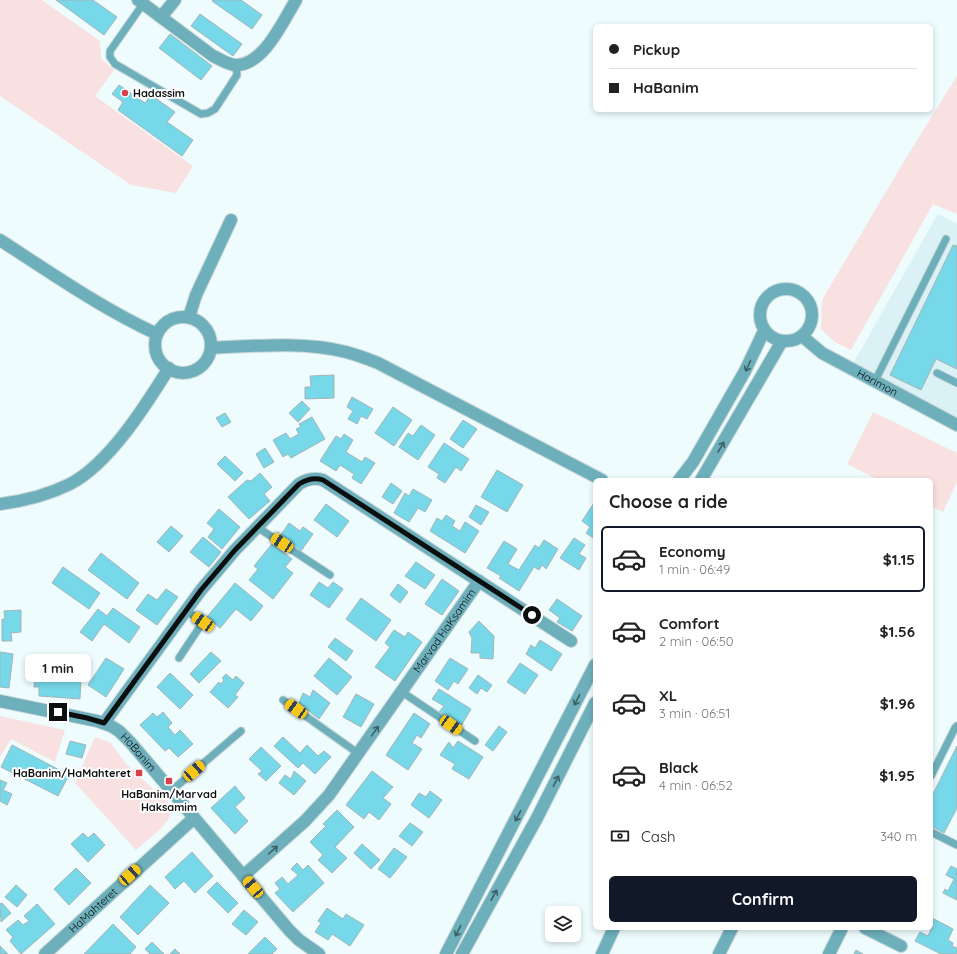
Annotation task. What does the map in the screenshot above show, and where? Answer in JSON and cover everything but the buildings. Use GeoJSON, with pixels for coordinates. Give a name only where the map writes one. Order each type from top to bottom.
{"type":"FeatureCollection","features":[{"type":"Feature","properties":{"kind":"street"},"geometry":{"type":"LineString","coordinates":[[161,17],[174,0]]}},
{"type":"Feature","properties":{"kind":"street"},"geometry":{"type":"LineString","coordinates":[[141,2],[213,56],[236,65],[250,62],[258,57],[267,47],[296,0]]}},
{"type":"Feature","properties":{"kind":"street"},"geometry":{"type":"LineString","coordinates":[[188,317],[196,295],[231,220]]}},
{"type":"Feature","properties":{"kind":"street"},"geometry":{"type":"LineString","coordinates":[[0,240],[97,303],[127,320],[157,334]]}},
{"type":"Feature","properties":{"kind":"street"},"geometry":{"type":"LineString","coordinates":[[785,288],[802,294],[808,301],[812,309],[812,318],[810,326],[802,336],[792,341],[782,341],[772,338],[764,331],[759,316],[762,302],[768,295],[779,289],[785,288]]}},
{"type":"Feature","properties":{"kind":"street"},"geometry":{"type":"LineString","coordinates":[[179,317],[188,317],[197,320],[204,326],[209,333],[211,348],[209,356],[204,364],[196,370],[186,373],[174,371],[164,365],[157,355],[156,340],[157,334],[162,326],[170,320],[179,317]]}},
{"type":"Feature","properties":{"kind":"street"},"geometry":{"type":"LineString","coordinates":[[681,478],[693,462],[746,371],[764,331]]}},
{"type":"Feature","properties":{"kind":"street","name":"Harimon"},"geometry":{"type":"LineString","coordinates":[[802,336],[822,353],[957,425]]}},
{"type":"Feature","properties":{"kind":"street"},"geometry":{"type":"LineString","coordinates":[[702,478],[782,341]]}},
{"type":"Feature","properties":{"kind":"street"},"geometry":{"type":"LineString","coordinates":[[211,348],[284,345],[314,347],[345,352],[378,363],[598,478]]}},
{"type":"Feature","properties":{"kind":"street"},"geometry":{"type":"LineString","coordinates":[[0,504],[43,495],[71,483],[94,466],[120,438],[148,401],[169,368]]}},
{"type":"Feature","properties":{"kind":"street","name":"Marvad HaKsamim"},"geometry":{"type":"LineString","coordinates":[[104,723],[185,610],[217,570],[299,484],[310,479],[316,478],[323,480],[479,581],[341,779],[319,807],[305,822],[244,876]]}},
{"type":"Feature","properties":{"kind":"street"},"geometry":{"type":"LineString","coordinates":[[479,581],[571,641]]}},
{"type":"Feature","properties":{"kind":"street"},"geometry":{"type":"LineString","coordinates":[[446,954],[593,669]]}},
{"type":"Feature","properties":{"kind":"street","name":"HaBanim"},"geometry":{"type":"LineString","coordinates":[[0,700],[87,718],[104,723],[119,731],[289,930],[299,940],[318,954]]}},
{"type":"Feature","properties":{"kind":"street"},"geometry":{"type":"LineString","coordinates":[[462,954],[537,818],[593,707]]}},
{"type":"Feature","properties":{"kind":"street","name":"HaMahteret"},"geometry":{"type":"LineString","coordinates":[[45,954],[194,818]]}},
{"type":"Feature","properties":{"kind":"street"},"geometry":{"type":"LineString","coordinates":[[602,954],[613,930]]}},
{"type":"Feature","properties":{"kind":"street"},"geometry":{"type":"LineString","coordinates":[[719,954],[731,930]]}},
{"type":"Feature","properties":{"kind":"street"},"geometry":{"type":"LineString","coordinates":[[829,954],[841,930]]}},
{"type":"Feature","properties":{"kind":"street"},"geometry":{"type":"LineString","coordinates":[[869,930],[901,946]]}},
{"type":"Feature","properties":{"kind":"lane"},"geometry":{"type":"LineString","coordinates":[[141,2],[110,51],[110,57],[115,64],[201,114],[208,113],[215,109],[237,76],[236,65]]}},
{"type":"Feature","properties":{"kind":"lane"},"geometry":{"type":"LineString","coordinates":[[876,381],[946,239]]}},
{"type":"Feature","properties":{"kind":"lane"},"geometry":{"type":"LineString","coordinates":[[937,373],[957,383]]}},
{"type":"Feature","properties":{"kind":"lane"},"geometry":{"type":"LineString","coordinates":[[257,527],[330,575]]}},
{"type":"Feature","properties":{"kind":"lane"},"geometry":{"type":"LineString","coordinates":[[179,658],[203,622],[185,610]]}},
{"type":"Feature","properties":{"kind":"lane"},"geometry":{"type":"LineString","coordinates":[[402,692],[475,741]]}},
{"type":"Feature","properties":{"kind":"lane"},"geometry":{"type":"LineString","coordinates":[[283,700],[358,754]]}},
{"type":"Feature","properties":{"kind":"lane"},"geometry":{"type":"LineString","coordinates":[[933,772],[957,726]]}},
{"type":"Feature","properties":{"kind":"lane"},"geometry":{"type":"LineString","coordinates":[[171,791],[241,731]]}},
{"type":"Feature","properties":{"kind":"lane"},"geometry":{"type":"LineString","coordinates":[[933,833],[957,845]]}},
{"type":"Feature","properties":{"kind":"shaded area"},"geometry":{"type":"Polygon","coordinates":[[[0,0],[42,0],[100,41],[101,58],[114,70],[95,96],[193,166],[176,193],[131,185],[0,96],[0,0]]]}},
{"type":"Feature","properties":{"kind":"shaded area"},"geometry":{"type":"Polygon","coordinates":[[[957,76],[957,214],[933,204],[851,350],[835,342],[821,329],[822,300],[903,163],[957,76]]]}},
{"type":"Feature","properties":{"kind":"shaded area"},"geometry":{"type":"Polygon","coordinates":[[[938,214],[957,224],[957,427],[850,369],[938,214]]]}},
{"type":"Feature","properties":{"kind":"shaded area"},"geometry":{"type":"Polygon","coordinates":[[[873,412],[957,453],[957,482],[943,512],[933,507],[933,478],[875,478],[847,464],[873,412]]]}},
{"type":"Feature","properties":{"kind":"shaded area"},"geometry":{"type":"Polygon","coordinates":[[[0,716],[65,730],[55,762],[11,739],[0,757],[0,716]]]}},
{"type":"Feature","properties":{"kind":"shaded area"},"geometry":{"type":"Polygon","coordinates":[[[95,737],[111,743],[126,764],[171,807],[169,818],[153,836],[136,850],[75,783],[95,737]]]}},
{"type":"Feature","properties":{"kind":"place","name":"Hadassim"},"geometry":{"type":"Point","coordinates":[125,93]}},
{"type":"Feature","properties":{"kind":"place","name":"HaBanim/HaMahteret"},"geometry":{"type":"Point","coordinates":[139,773]}},
{"type":"Feature","properties":{"kind":"place","name":"HaBanim/Marvad Haksamim"},"geometry":{"type":"Point","coordinates":[169,781]}},
{"type":"Feature","properties":{"kind":"route"},"geometry":{"type":"LineString","coordinates":[[58,712],[104,723],[176,622],[201,590],[235,550],[299,484],[310,479],[316,478],[323,480],[532,615]]}}]}
